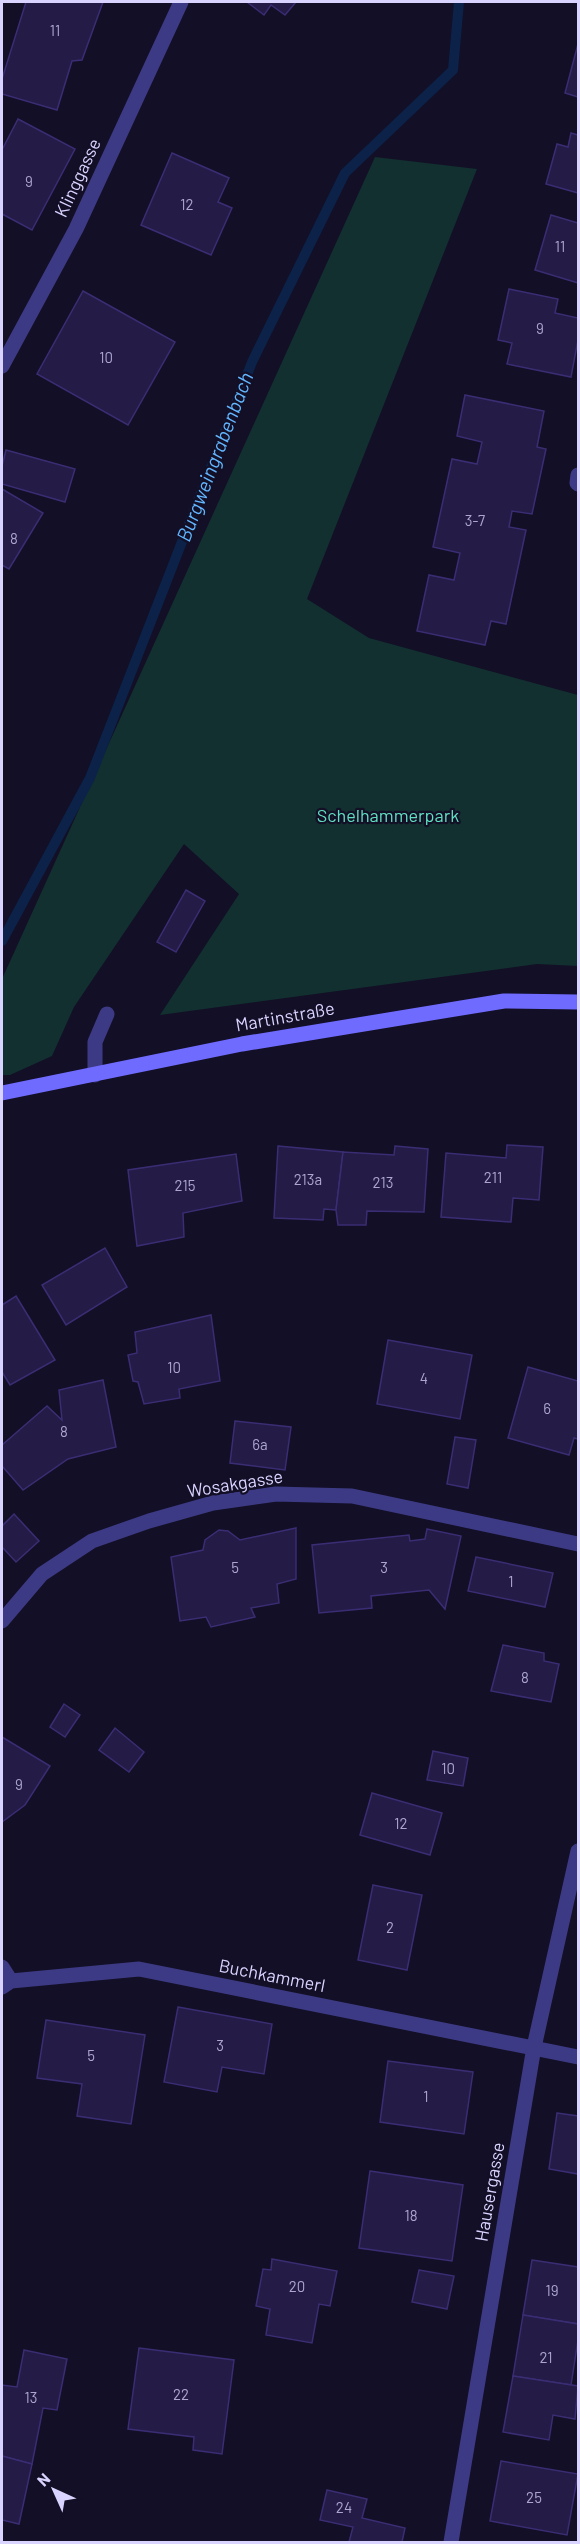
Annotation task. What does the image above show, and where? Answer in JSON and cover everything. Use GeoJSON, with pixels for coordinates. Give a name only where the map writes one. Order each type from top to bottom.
{"type":"FeatureCollection","features":[{"type":"Feature","properties":{"kind":"main road","name":"Martinstraße"},"geometry":{"type":"LineString","coordinates":[[2,1093],[243,1044],[504,1001],[579,1002]]}},
{"type":"Feature","properties":{"kind":"street","name":"Klinggasse"},"geometry":{"type":"LineString","coordinates":[[2,366],[76,229],[181,2]]}},
{"type":"Feature","properties":{"kind":"street"},"geometry":{"type":"LineString","coordinates":[[579,475],[576,483],[579,484]]}},
{"type":"Feature","properties":{"kind":"street"},"geometry":{"type":"LineString","coordinates":[[95,1075],[95,1042],[107,1014]]}},
{"type":"Feature","properties":{"kind":"street","name":"Wosakgasse"},"geometry":{"type":"LineString","coordinates":[[2,1622],[42,1574],[92,1541],[149,1521],[213,1503],[276,1494],[352,1496],[579,1544]]}},
{"type":"Feature","properties":{"kind":"street","name":"Hausergasse"},"geometry":{"type":"LineString","coordinates":[[451,2542],[534,2047],[579,1851]]}},
{"type":"Feature","properties":{"kind":"street"},"geometry":{"type":"LineString","coordinates":[[2,1967],[6,1984]]}},
{"type":"Feature","properties":{"kind":"street","name":"Buchkammerl"},"geometry":{"type":"LineString","coordinates":[[6,1984],[139,1970],[579,2057]]}},
{"type":"Feature","properties":{"kind":"green space","name":"Schelhammerpark"},"geometry":{"type":"Polygon","coordinates":[[[375,157],[477,169],[307,599],[369,638],[578,695],[578,966],[537,964],[160,1015],[239,894],[184,844],[74,1007],[52,1056],[10,1075],[2,1075],[2,979],[375,157]]]}},
{"type":"Feature","properties":{"kind":"building"},"geometry":{"type":"Polygon","coordinates":[[[26,2],[103,2],[82,60],[72,61],[57,110],[2,94],[2,79],[26,2]]]}},
{"type":"Feature","properties":{"kind":"building"},"geometry":{"type":"Polygon","coordinates":[[[247,2],[296,2],[285,15],[271,5],[264,15],[247,2]]]}},
{"type":"Feature","properties":{"kind":"building"},"geometry":{"type":"Polygon","coordinates":[[[578,44],[578,97],[565,93],[578,44]]]}},
{"type":"Feature","properties":{"kind":"building"},"geometry":{"type":"Polygon","coordinates":[[[18,119],[75,149],[32,230],[2,214],[2,150],[18,119]]]}},
{"type":"Feature","properties":{"kind":"building"},"geometry":{"type":"Polygon","coordinates":[[[571,133],[578,135],[578,193],[546,184],[557,144],[568,147],[571,133]]]}},
{"type":"Feature","properties":{"kind":"building"},"geometry":{"type":"Polygon","coordinates":[[[172,153],[229,178],[218,202],[232,208],[211,255],[141,225],[172,153]]]}},
{"type":"Feature","properties":{"kind":"building"},"geometry":{"type":"Polygon","coordinates":[[[551,215],[578,223],[578,283],[535,270],[551,215]]]}},
{"type":"Feature","properties":{"kind":"building"},"geometry":{"type":"Polygon","coordinates":[[[509,289],[558,299],[555,313],[578,318],[578,340],[571,377],[507,364],[512,343],[498,340],[509,289]]]}},
{"type":"Feature","properties":{"kind":"building"},"geometry":{"type":"Polygon","coordinates":[[[83,291],[175,342],[128,425],[37,374],[83,291]]]}},
{"type":"Feature","properties":{"kind":"building"},"geometry":{"type":"Polygon","coordinates":[[[465,395],[544,411],[537,447],[546,449],[532,514],[512,511],[509,527],[526,530],[506,624],[491,621],[485,645],[417,631],[429,575],[454,580],[460,553],[433,547],[452,459],[477,464],[482,442],[457,436],[465,395]]]}},
{"type":"Feature","properties":{"kind":"building"},"geometry":{"type":"Polygon","coordinates":[[[6,450],[75,469],[65,502],[2,484],[2,466],[6,450]]]}},
{"type":"Feature","properties":{"kind":"building"},"geometry":{"type":"Polygon","coordinates":[[[2,489],[43,513],[9,569],[2,565],[2,489]]]}},
{"type":"Feature","properties":{"kind":"building"},"geometry":{"type":"Polygon","coordinates":[[[186,890],[205,901],[176,952],[157,942],[186,890]]]}},
{"type":"Feature","properties":{"kind":"building"},"geometry":{"type":"Polygon","coordinates":[[[507,1145],[543,1147],[539,1200],[513,1198],[511,1222],[441,1217],[446,1153],[506,1158],[507,1145]]]}},
{"type":"Feature","properties":{"kind":"building"},"geometry":{"type":"Polygon","coordinates":[[[278,1146],[343,1152],[336,1210],[324,1209],[323,1220],[274,1218],[278,1146]]]}},
{"type":"Feature","properties":{"kind":"building"},"geometry":{"type":"Polygon","coordinates":[[[395,1146],[428,1149],[424,1212],[367,1211],[366,1225],[338,1225],[336,1210],[343,1152],[394,1155],[395,1146]]]}},
{"type":"Feature","properties":{"kind":"building"},"geometry":{"type":"Polygon","coordinates":[[[236,1154],[242,1201],[183,1213],[184,1237],[137,1246],[128,1170],[236,1154]]]}},
{"type":"Feature","properties":{"kind":"building"},"geometry":{"type":"Polygon","coordinates":[[[105,1248],[127,1287],[66,1325],[42,1285],[105,1248]]]}},
{"type":"Feature","properties":{"kind":"building"},"geometry":{"type":"Polygon","coordinates":[[[16,1296],[55,1360],[10,1385],[2,1372],[2,1305],[16,1296]]]}},
{"type":"Feature","properties":{"kind":"building"},"geometry":{"type":"Polygon","coordinates":[[[211,1315],[220,1381],[179,1389],[180,1398],[144,1404],[138,1382],[133,1381],[128,1355],[137,1353],[135,1332],[211,1315]]]}},
{"type":"Feature","properties":{"kind":"building"},"geometry":{"type":"Polygon","coordinates":[[[388,1340],[472,1355],[460,1419],[377,1404],[388,1340]]]}},
{"type":"Feature","properties":{"kind":"building"},"geometry":{"type":"Polygon","coordinates":[[[528,1367],[578,1381],[578,1439],[574,1438],[569,1455],[508,1438],[528,1367]]]}},
{"type":"Feature","properties":{"kind":"building"},"geometry":{"type":"Polygon","coordinates":[[[103,1380],[116,1447],[68,1459],[23,1490],[2,1466],[2,1445],[47,1406],[62,1420],[59,1390],[103,1380]]]}},
{"type":"Feature","properties":{"kind":"building"},"geometry":{"type":"Polygon","coordinates":[[[235,1421],[291,1427],[285,1470],[230,1463],[235,1421]]]}},
{"type":"Feature","properties":{"kind":"building"},"geometry":{"type":"Polygon","coordinates":[[[455,1437],[476,1440],[468,1488],[447,1484],[455,1437]]]}},
{"type":"Feature","properties":{"kind":"building"},"geometry":{"type":"Polygon","coordinates":[[[14,1514],[39,1541],[16,1562],[2,1547],[2,1526],[14,1514]]]}},
{"type":"Feature","properties":{"kind":"building"},"geometry":{"type":"Polygon","coordinates":[[[296,1528],[296,1579],[277,1584],[279,1603],[251,1608],[255,1617],[211,1627],[206,1617],[180,1621],[171,1557],[203,1550],[205,1540],[219,1530],[228,1531],[240,1540],[296,1528]]]}},
{"type":"Feature","properties":{"kind":"building"},"geometry":{"type":"Polygon","coordinates":[[[427,1529],[461,1536],[445,1609],[429,1590],[371,1596],[372,1608],[319,1613],[312,1545],[409,1535],[410,1541],[425,1539],[427,1529]]]}},
{"type":"Feature","properties":{"kind":"building"},"geometry":{"type":"Polygon","coordinates":[[[476,1557],[553,1573],[545,1607],[468,1591],[476,1557]]]}},
{"type":"Feature","properties":{"kind":"building"},"geometry":{"type":"Polygon","coordinates":[[[503,1645],[544,1653],[544,1661],[559,1664],[551,1702],[491,1691],[503,1645]]]}},
{"type":"Feature","properties":{"kind":"building"},"geometry":{"type":"Polygon","coordinates":[[[64,1704],[80,1715],[65,1737],[50,1727],[64,1704]]]}},
{"type":"Feature","properties":{"kind":"building"},"geometry":{"type":"Polygon","coordinates":[[[115,1728],[144,1752],[129,1772],[99,1750],[115,1728]]]}},
{"type":"Feature","properties":{"kind":"building"},"geometry":{"type":"Polygon","coordinates":[[[2,1737],[50,1766],[25,1805],[2,1822],[2,1737]]]}},
{"type":"Feature","properties":{"kind":"building"},"geometry":{"type":"Polygon","coordinates":[[[433,1751],[468,1758],[463,1786],[427,1780],[433,1751]]]}},
{"type":"Feature","properties":{"kind":"building"},"geometry":{"type":"Polygon","coordinates":[[[372,1793],[442,1813],[430,1855],[360,1835],[372,1793]]]}},
{"type":"Feature","properties":{"kind":"building"},"geometry":{"type":"Polygon","coordinates":[[[373,1885],[422,1895],[407,1970],[358,1960],[373,1885]]]}},
{"type":"Feature","properties":{"kind":"building"},"geometry":{"type":"Polygon","coordinates":[[[178,2007],[272,2024],[264,2074],[222,2067],[217,2092],[164,2082],[178,2007]]]}},
{"type":"Feature","properties":{"kind":"building"},"geometry":{"type":"Polygon","coordinates":[[[46,2020],[145,2035],[131,2124],[77,2116],[82,2084],[37,2078],[46,2020]]]}},
{"type":"Feature","properties":{"kind":"building"},"geometry":{"type":"Polygon","coordinates":[[[388,2061],[473,2072],[464,2134],[380,2122],[388,2061]]]}},
{"type":"Feature","properties":{"kind":"building"},"geometry":{"type":"Polygon","coordinates":[[[557,2113],[578,2116],[578,2174],[549,2169],[557,2113]]]}},
{"type":"Feature","properties":{"kind":"building"},"geometry":{"type":"Polygon","coordinates":[[[370,2171],[463,2185],[452,2261],[359,2248],[370,2171]]]}},
{"type":"Feature","properties":{"kind":"building"},"geometry":{"type":"Polygon","coordinates":[[[272,2259],[337,2271],[330,2306],[319,2304],[312,2343],[266,2335],[270,2309],[256,2306],[263,2269],[271,2270],[272,2259]]]}},
{"type":"Feature","properties":{"kind":"building"},"geometry":{"type":"Polygon","coordinates":[[[532,2260],[578,2267],[578,2324],[523,2315],[532,2260]]]}},
{"type":"Feature","properties":{"kind":"building"},"geometry":{"type":"Polygon","coordinates":[[[419,2270],[454,2276],[447,2309],[412,2302],[419,2270]]]}},
{"type":"Feature","properties":{"kind":"building"},"geometry":{"type":"Polygon","coordinates":[[[523,2315],[578,2324],[578,2340],[571,2385],[513,2376],[523,2315]]]}},
{"type":"Feature","properties":{"kind":"building"},"geometry":{"type":"Polygon","coordinates":[[[139,2348],[234,2360],[222,2454],[193,2450],[194,2437],[128,2429],[139,2348]]]}},
{"type":"Feature","properties":{"kind":"building"},"geometry":{"type":"Polygon","coordinates":[[[24,2350],[67,2359],[57,2410],[43,2408],[32,2464],[2,2456],[2,2385],[17,2387],[24,2350]]]}},
{"type":"Feature","properties":{"kind":"building"},"geometry":{"type":"Polygon","coordinates":[[[513,2376],[578,2386],[575,2419],[553,2415],[549,2440],[503,2432],[513,2376]]]}},
{"type":"Feature","properties":{"kind":"building"},"geometry":{"type":"Polygon","coordinates":[[[2,2456],[32,2464],[19,2524],[2,2520],[2,2456]]]}},
{"type":"Feature","properties":{"kind":"building"},"geometry":{"type":"Polygon","coordinates":[[[501,2461],[578,2474],[567,2535],[490,2521],[501,2461]]]}},
{"type":"Feature","properties":{"kind":"building"},"geometry":{"type":"Polygon","coordinates":[[[327,2490],[367,2499],[362,2518],[405,2528],[402,2542],[349,2542],[353,2527],[320,2520],[327,2490]]]}},
{"type":"Feature","properties":{"kind":"waterway","name":"Burgweingrabenbach"},"geometry":{"type":"LineString","coordinates":[[2,941],[90,778],[252,362],[345,173],[453,70],[459,2]]}}]}
